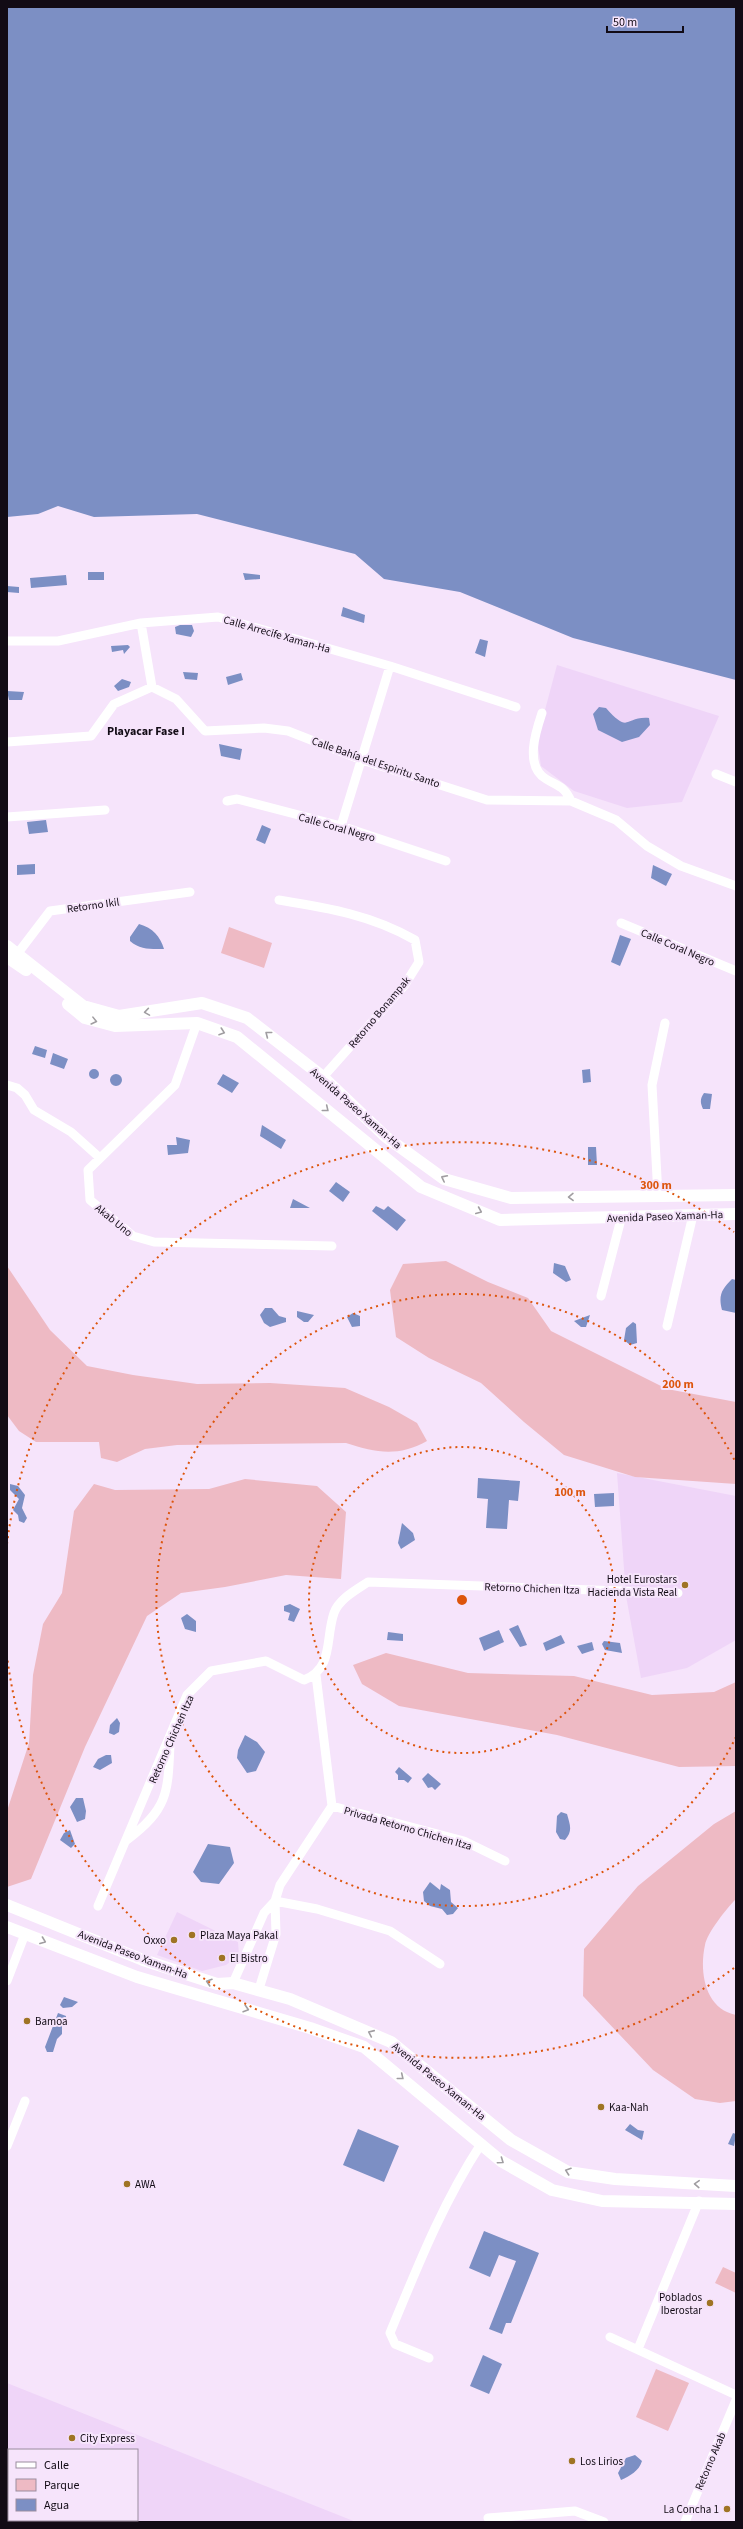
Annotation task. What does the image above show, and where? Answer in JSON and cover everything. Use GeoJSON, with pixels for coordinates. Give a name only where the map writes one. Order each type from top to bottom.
{"type":"FeatureCollection","features":[{"type":"Feature","properties":{"kind":"main road","name":"Avenida Paseo Xaman-Ha"},"geometry":{"type":"LineString","coordinates":[[7,946],[15,961],[85,1018],[115,1026],[197,1023],[237,1037],[421,1187],[500,1220],[736,1214]]}},
{"type":"Feature","properties":{"kind":"main road","name":"Avenida Paseo Xaman-Ha"},"geometry":{"type":"LineString","coordinates":[[12,955],[83,1006],[119,1016],[202,1003],[247,1018],[323,1077],[386,1138],[444,1179],[511,1198],[736,1195]]}},
{"type":"Feature","properties":{"kind":"main road"},"geometry":{"type":"LineString","coordinates":[[275,1068],[288,1051]]}},
{"type":"Feature","properties":{"kind":"main road"},"geometry":{"type":"LineString","coordinates":[[351,1130],[363,1116]]}},
{"type":"Feature","properties":{"kind":"main road"},"geometry":{"type":"LineString","coordinates":[[704,1195],[706,1215]]}},
{"type":"Feature","properties":{"kind":"main road"},"geometry":{"type":"LineString","coordinates":[[601,1197],[602,1218]]}},
{"type":"Feature","properties":{"kind":"main road","name":"Avenida Paseo Xaman-Ha"},"geometry":{"type":"LineString","coordinates":[[7,1905],[143,1960],[217,1984],[233,1983],[259,1989],[316,2009],[391,2042],[511,2140],[568,2172],[615,2179],[734,2186]]}},
{"type":"Feature","properties":{"kind":"main road","name":"Avenida Paseo Xaman-Ha"},"geometry":{"type":"LineString","coordinates":[[7,1927],[137,1977],[310,2028],[364,2047],[501,2162],[552,2190],[602,2201],[699,2201],[735,2204]]}},
{"type":"Feature","properties":{"kind":"main road"},"geometry":{"type":"LineString","coordinates":[[310,2028],[316,2009]]}},
{"type":"Feature","properties":{"kind":"main road"},"geometry":{"type":"LineString","coordinates":[[734,2186],[735,2204]]}},
{"type":"Feature","properties":{"kind":"street","name":"Calle Arrecife Xaman-Ha"},"geometry":{"type":"LineString","coordinates":[[7,641],[58,641],[141,623],[218,617],[390,666],[516,707]]}},
{"type":"Feature","properties":{"kind":"street"},"geometry":{"type":"LineString","coordinates":[[7,742],[91,736],[114,704],[152,687],[141,623]]}},
{"type":"Feature","properties":{"kind":"street"},"geometry":{"type":"LineString","coordinates":[[341,826],[390,666]]}},
{"type":"Feature","properties":{"kind":"street","name":"Calle Bahía del Espiritu Santo"},"geometry":{"type":"LineString","coordinates":[[152,687],[176,699],[205,730],[264,728],[288,730],[362,760],[487,800],[571,801],[616,820],[647,846],[681,866],[736,886]]}},
{"type":"Feature","properties":{"kind":"street"},"geometry":{"type":"LineString","coordinates":[[542,712],[532,741],[538,773],[561,786],[571,801]]}},
{"type":"Feature","properties":{"kind":"street"},"geometry":{"type":"LineString","coordinates":[[716,774],[736,782]]}},
{"type":"Feature","properties":{"kind":"street","name":"Calle Coral Negro"},"geometry":{"type":"LineString","coordinates":[[227,801],[237,800],[341,826],[446,861]]}},
{"type":"Feature","properties":{"kind":"street"},"geometry":{"type":"LineString","coordinates":[[7,817],[105,810]]}},
{"type":"Feature","properties":{"kind":"street","name":"Retorno Ikil"},"geometry":{"type":"LineString","coordinates":[[12,955],[50,910],[190,892]]}},
{"type":"Feature","properties":{"kind":"street","name":"Retorno Bonampak"},"geometry":{"type":"LineString","coordinates":[[279,900],[332,909],[389,925],[415,940],[419,962],[404,986],[323,1077]]}},
{"type":"Feature","properties":{"kind":"street","name":"Calle Coral Negro"},"geometry":{"type":"LineString","coordinates":[[621,923],[736,971]]}},
{"type":"Feature","properties":{"kind":"street","name":"Akab Uno"},"geometry":{"type":"LineString","coordinates":[[197,1023],[175,1085],[88,1170],[90,1200],[133,1236],[154,1242],[332,1246]]}},
{"type":"Feature","properties":{"kind":"street"},"geometry":{"type":"LineString","coordinates":[[658,1196],[652,1084],[666,1023]]}},
{"type":"Feature","properties":{"kind":"street"},"geometry":{"type":"LineString","coordinates":[[7,1085],[17,1088],[25,1095],[34,1110],[71,1132],[100,1158]]}},
{"type":"Feature","properties":{"kind":"street"},"geometry":{"type":"LineString","coordinates":[[667,1326],[693,1215]]}},
{"type":"Feature","properties":{"kind":"street"},"geometry":{"type":"LineString","coordinates":[[601,1296],[620,1223],[623,1217]]}},
{"type":"Feature","properties":{"kind":"street","name":"Retorno Chichen Itza"},"geometry":{"type":"LineString","coordinates":[[98,1906],[170,1739],[187,1695],[211,1671],[266,1661],[304,1680],[316,1675],[324,1666],[334,1612],[346,1596],[368,1582],[678,1593]]}},
{"type":"Feature","properties":{"kind":"street"},"geometry":{"type":"LineString","coordinates":[[259,1989],[276,1934],[275,1901],[280,1885],[332,1806],[316,1675]]}},
{"type":"Feature","properties":{"kind":"street"},"geometry":{"type":"LineString","coordinates":[[126,1841],[138,1832],[159,1809],[166,1798],[170,1739]]}},
{"type":"Feature","properties":{"kind":"street","name":"Privada Retorno Chichen Itza"},"geometry":{"type":"LineString","coordinates":[[332,1806],[464,1841],[505,1861]]}},
{"type":"Feature","properties":{"kind":"street"},"geometry":{"type":"LineString","coordinates":[[275,1901],[317,1909],[390,1931],[440,1964]]}},
{"type":"Feature","properties":{"kind":"street"},"geometry":{"type":"LineString","coordinates":[[233,1983],[264,1913],[275,1901]]}},
{"type":"Feature","properties":{"kind":"street"},"geometry":{"type":"LineString","coordinates":[[7,1981],[25,1934]]}},
{"type":"Feature","properties":{"kind":"street"},"geometry":{"type":"LineString","coordinates":[[7,2146],[25,2101]]}},
{"type":"Feature","properties":{"kind":"street"},"geometry":{"type":"LineString","coordinates":[[429,2358],[395,2344],[390,2333],[432,2229],[458,2180],[481,2144]]}},
{"type":"Feature","properties":{"kind":"street"},"geometry":{"type":"LineString","coordinates":[[638,2349],[699,2201]]}},
{"type":"Feature","properties":{"kind":"street"},"geometry":{"type":"LineString","coordinates":[[610,2337],[736,2395]]}},
{"type":"Feature","properties":{"kind":"street","name":"Retorno Akab"},"geometry":{"type":"LineString","coordinates":[[685,2522],[736,2400]]}},
{"type":"Feature","properties":{"kind":"street"},"geometry":{"type":"LineString","coordinates":[[488,2518],[575,2511],[604,2522]]}},
{"type":"Feature","properties":{"kind":"shaded area"},"geometry":{"type":"Polygon","coordinates":[[[557,665],[719,716],[682,802],[627,808],[574,791],[541,766],[537,740],[557,665]]]}},
{"type":"Feature","properties":{"kind":"shaded area","name":"Hotel Eurostars Hacienda Vista Real"},"geometry":{"type":"Polygon","coordinates":[[[617,1473],[736,1496],[736,1640],[687,1668],[641,1678],[626,1596],[617,1473]]]}},
{"type":"Feature","properties":{"kind":"shaded area"},"geometry":{"type":"Polygon","coordinates":[[[177,1912],[238,1942],[239,1955],[226,1965],[202,1971],[157,1955],[177,1912]]]}},
{"type":"Feature","properties":{"kind":"shaded area"},"geometry":{"type":"Polygon","coordinates":[[[7,2383],[356,2522],[7,2522],[7,2383]]]}},
{"type":"Feature","properties":{"kind":"green space"},"geometry":{"type":"Polygon","coordinates":[[[229,927],[272,943],[264,968],[221,953],[229,927]]]}},
{"type":"Feature","properties":{"kind":"green space"},"geometry":{"type":"Polygon","coordinates":[[[446,1261],[488,1282],[528,1298],[551,1331],[667,1389],[736,1402],[736,1484],[635,1477],[564,1455],[524,1422],[481,1383],[429,1358],[396,1337],[390,1290],[403,1264],[446,1261]]]}},
{"type":"Feature","properties":{"kind":"green space"},"geometry":{"type":"Polygon","coordinates":[[[7,1266],[50,1330],[87,1366],[133,1375],[197,1384],[270,1383],[345,1388],[389,1407],[417,1423],[427,1441],[406,1449],[387,1452],[367,1449],[346,1443],[177,1445],[145,1449],[117,1462],[101,1458],[99,1442],[36,1442],[19,1431],[7,1415],[7,1266]]]}},
{"type":"Feature","properties":{"kind":"green space"},"geometry":{"type":"Polygon","coordinates":[[[245,1479],[317,1486],[346,1512],[341,1579],[286,1575],[225,1587],[181,1593],[147,1616],[85,1747],[31,1879],[7,1887],[7,1811],[29,1743],[33,1675],[43,1624],[62,1593],[74,1511],[94,1484],[115,1490],[209,1489],[245,1479]]]}},
{"type":"Feature","properties":{"kind":"green space"},"geometry":{"type":"Polygon","coordinates":[[[386,1653],[468,1673],[574,1676],[652,1695],[714,1692],[736,1682],[736,1766],[679,1767],[557,1735],[399,1706],[362,1684],[353,1665],[386,1653]]]}},
{"type":"Feature","properties":{"kind":"green space"},"geometry":{"type":"Polygon","coordinates":[[[736,1811],[736,1899],[709,1934],[703,1956],[704,1977],[711,1997],[717,2005],[736,2015],[736,2101],[720,2103],[695,2099],[653,2070],[583,1996],[584,1949],[638,1886],[714,1824],[736,1811]]]}},
{"type":"Feature","properties":{"kind":"green space"},"geometry":{"type":"Polygon","coordinates":[[[723,2267],[736,2273],[736,2293],[715,2283],[723,2267]]]}},
{"type":"Feature","properties":{"kind":"green space"},"geometry":{"type":"Polygon","coordinates":[[[656,2369],[689,2383],[668,2431],[636,2417],[656,2369]]]}},
{"type":"Feature","properties":{"kind":"water"},"geometry":{"type":"Polygon","coordinates":[[[7,7],[736,7],[736,680],[573,638],[460,592],[384,579],[355,554],[197,514],[94,517],[58,506],[38,514],[7,517],[7,7]]]}},
{"type":"Feature","properties":{"kind":"water"},"geometry":{"type":"Polygon","coordinates":[[[88,572],[104,572],[104,580],[88,580],[88,572]]]}},
{"type":"Feature","properties":{"kind":"water"},"geometry":{"type":"Polygon","coordinates":[[[243,573],[260,575],[260,579],[245,580],[243,573]]]}},
{"type":"Feature","properties":{"kind":"water"},"geometry":{"type":"Polygon","coordinates":[[[66,575],[67,585],[31,588],[30,578],[66,575]]]}},
{"type":"Feature","properties":{"kind":"water"},"geometry":{"type":"Polygon","coordinates":[[[7,586],[19,587],[19,593],[7,592],[7,586]]]}},
{"type":"Feature","properties":{"kind":"water"},"geometry":{"type":"Polygon","coordinates":[[[343,607],[365,615],[364,623],[341,616],[343,607]]]}},
{"type":"Feature","properties":{"kind":"water"},"geometry":{"type":"Polygon","coordinates":[[[180,625],[192,625],[194,631],[191,637],[176,634],[175,627],[180,625]]]}},
{"type":"Feature","properties":{"kind":"water"},"geometry":{"type":"Polygon","coordinates":[[[480,639],[488,641],[485,657],[475,653],[480,639]]]}},
{"type":"Feature","properties":{"kind":"water"},"geometry":{"type":"Polygon","coordinates":[[[128,645],[130,647],[124,654],[123,650],[112,652],[111,646],[128,645]]]}},
{"type":"Feature","properties":{"kind":"water"},"geometry":{"type":"Polygon","coordinates":[[[183,672],[198,673],[197,680],[185,679],[183,672]]]}},
{"type":"Feature","properties":{"kind":"water"},"geometry":{"type":"Polygon","coordinates":[[[241,673],[243,680],[228,685],[226,677],[241,673]]]}},
{"type":"Feature","properties":{"kind":"water"},"geometry":{"type":"Polygon","coordinates":[[[122,679],[131,682],[129,687],[118,691],[114,686],[122,679]]]}},
{"type":"Feature","properties":{"kind":"water"},"geometry":{"type":"Polygon","coordinates":[[[7,691],[24,692],[22,700],[9,700],[7,691]]]}},
{"type":"Feature","properties":{"kind":"water"},"geometry":{"type":"Polygon","coordinates":[[[599,707],[606,708],[619,721],[624,723],[635,719],[649,718],[650,725],[639,737],[622,742],[598,730],[593,714],[599,707]]]}},
{"type":"Feature","properties":{"kind":"water"},"geometry":{"type":"Polygon","coordinates":[[[219,744],[242,749],[240,760],[221,756],[219,744]]]}},
{"type":"Feature","properties":{"kind":"water"},"geometry":{"type":"Polygon","coordinates":[[[46,820],[48,832],[29,834],[27,822],[46,820]]]}},
{"type":"Feature","properties":{"kind":"water"},"geometry":{"type":"Polygon","coordinates":[[[262,825],[271,829],[265,844],[256,840],[262,825]]]}},
{"type":"Feature","properties":{"kind":"water"},"geometry":{"type":"Polygon","coordinates":[[[35,864],[35,874],[17,875],[17,865],[35,864]]]}},
{"type":"Feature","properties":{"kind":"water"},"geometry":{"type":"Polygon","coordinates":[[[653,865],[672,874],[666,886],[651,878],[653,865]]]}},
{"type":"Feature","properties":{"kind":"water"},"geometry":{"type":"Polygon","coordinates":[[[139,924],[155,933],[164,949],[150,949],[138,946],[130,941],[130,937],[139,924]]]}},
{"type":"Feature","properties":{"kind":"water"},"geometry":{"type":"Polygon","coordinates":[[[620,935],[631,939],[620,966],[611,962],[620,935]]]}},
{"type":"Feature","properties":{"kind":"water"},"geometry":{"type":"Polygon","coordinates":[[[35,1046],[47,1050],[45,1058],[32,1054],[35,1046]]]}},
{"type":"Feature","properties":{"kind":"water"},"geometry":{"type":"Polygon","coordinates":[[[53,1053],[68,1059],[64,1069],[50,1064],[53,1053]]]}},
{"type":"Feature","properties":{"kind":"water"},"geometry":{"type":"Polygon","coordinates":[[[92,1069],[96,1069],[98,1070],[98,1078],[92,1079],[89,1076],[89,1072],[92,1069]]]}},
{"type":"Feature","properties":{"kind":"water"},"geometry":{"type":"Polygon","coordinates":[[[590,1069],[591,1082],[583,1083],[582,1070],[590,1069]]]}},
{"type":"Feature","properties":{"kind":"water"},"geometry":{"type":"Polygon","coordinates":[[[116,1074],[120,1076],[122,1080],[120,1084],[116,1086],[112,1084],[110,1080],[112,1076],[116,1074]]]}},
{"type":"Feature","properties":{"kind":"water"},"geometry":{"type":"Polygon","coordinates":[[[223,1074],[239,1083],[232,1093],[217,1084],[223,1074]]]}},
{"type":"Feature","properties":{"kind":"water"},"geometry":{"type":"Polygon","coordinates":[[[704,1093],[712,1094],[710,1109],[703,1109],[702,1107],[701,1101],[704,1093]]]}},
{"type":"Feature","properties":{"kind":"water"},"geometry":{"type":"Polygon","coordinates":[[[262,1125],[286,1140],[281,1149],[260,1136],[262,1125]]]}},
{"type":"Feature","properties":{"kind":"water"},"geometry":{"type":"Polygon","coordinates":[[[176,1137],[190,1140],[188,1153],[168,1155],[167,1145],[177,1145],[176,1137]]]}},
{"type":"Feature","properties":{"kind":"water"},"geometry":{"type":"Polygon","coordinates":[[[588,1147],[596,1147],[597,1165],[588,1165],[588,1147]]]}},
{"type":"Feature","properties":{"kind":"water"},"geometry":{"type":"Polygon","coordinates":[[[336,1182],[350,1192],[343,1202],[329,1191],[336,1182]]]}},
{"type":"Feature","properties":{"kind":"water"},"geometry":{"type":"Polygon","coordinates":[[[293,1199],[310,1208],[290,1208],[293,1199]]]}},
{"type":"Feature","properties":{"kind":"water"},"geometry":{"type":"Polygon","coordinates":[[[376,1206],[384,1210],[388,1206],[406,1220],[397,1231],[372,1211],[376,1206]]]}},
{"type":"Feature","properties":{"kind":"water"},"geometry":{"type":"Polygon","coordinates":[[[554,1263],[565,1266],[571,1280],[566,1282],[553,1273],[554,1263]]]}},
{"type":"Feature","properties":{"kind":"water"},"geometry":{"type":"Polygon","coordinates":[[[732,1279],[736,1280],[736,1313],[722,1310],[720,1300],[726,1286],[732,1279]]]}},
{"type":"Feature","properties":{"kind":"water"},"geometry":{"type":"Polygon","coordinates":[[[265,1308],[272,1308],[279,1316],[286,1318],[286,1322],[270,1327],[264,1323],[260,1315],[265,1308]]]}},
{"type":"Feature","properties":{"kind":"water"},"geometry":{"type":"Polygon","coordinates":[[[297,1311],[314,1315],[308,1322],[304,1322],[297,1317],[297,1311]]]}},
{"type":"Feature","properties":{"kind":"water"},"geometry":{"type":"Polygon","coordinates":[[[353,1313],[360,1316],[360,1326],[352,1327],[347,1317],[353,1313]]]}},
{"type":"Feature","properties":{"kind":"water"},"geometry":{"type":"Polygon","coordinates":[[[590,1315],[586,1327],[581,1327],[574,1321],[590,1315]]]}},
{"type":"Feature","properties":{"kind":"water"},"geometry":{"type":"Polygon","coordinates":[[[633,1322],[636,1324],[637,1343],[630,1345],[624,1340],[626,1328],[633,1322]]]}},
{"type":"Feature","properties":{"kind":"water"},"geometry":{"type":"Polygon","coordinates":[[[478,1478],[520,1481],[518,1501],[509,1500],[507,1529],[486,1528],[488,1499],[477,1498],[478,1478]]]}},
{"type":"Feature","properties":{"kind":"water"},"geometry":{"type":"Polygon","coordinates":[[[10,1484],[18,1486],[25,1495],[22,1508],[27,1518],[24,1523],[19,1521],[18,1515],[13,1510],[19,1499],[10,1490],[10,1484]]]}},
{"type":"Feature","properties":{"kind":"water"},"geometry":{"type":"Polygon","coordinates":[[[614,1493],[614,1506],[595,1507],[594,1494],[614,1493]]]}},
{"type":"Feature","properties":{"kind":"water"},"geometry":{"type":"Polygon","coordinates":[[[402,1523],[413,1533],[415,1540],[401,1549],[398,1543],[402,1523]]]}},
{"type":"Feature","properties":{"kind":"water"},"geometry":{"type":"Polygon","coordinates":[[[290,1604],[300,1609],[294,1622],[288,1620],[290,1613],[284,1611],[284,1606],[290,1604]]]}},
{"type":"Feature","properties":{"kind":"water"},"geometry":{"type":"Polygon","coordinates":[[[187,1614],[196,1621],[196,1632],[185,1629],[181,1618],[187,1614]]]}},
{"type":"Feature","properties":{"kind":"water"},"geometry":{"type":"Polygon","coordinates":[[[518,1625],[527,1645],[520,1647],[509,1629],[518,1625]]]}},
{"type":"Feature","properties":{"kind":"water"},"geometry":{"type":"Polygon","coordinates":[[[499,1630],[504,1642],[484,1651],[479,1638],[499,1630]]]}},
{"type":"Feature","properties":{"kind":"water"},"geometry":{"type":"Polygon","coordinates":[[[388,1632],[403,1634],[403,1641],[387,1640],[388,1632]]]}},
{"type":"Feature","properties":{"kind":"water"},"geometry":{"type":"Polygon","coordinates":[[[561,1635],[565,1643],[546,1651],[543,1643],[561,1635]]]}},
{"type":"Feature","properties":{"kind":"water"},"geometry":{"type":"Polygon","coordinates":[[[604,1641],[620,1643],[622,1653],[605,1650],[602,1644],[604,1641]]]}},
{"type":"Feature","properties":{"kind":"water"},"geometry":{"type":"Polygon","coordinates":[[[592,1642],[594,1650],[582,1654],[577,1646],[592,1642]]]}},
{"type":"Feature","properties":{"kind":"water"},"geometry":{"type":"Polygon","coordinates":[[[117,1718],[120,1723],[119,1732],[114,1735],[109,1733],[110,1725],[117,1718]]]}},
{"type":"Feature","properties":{"kind":"water"},"geometry":{"type":"Polygon","coordinates":[[[245,1735],[257,1742],[265,1752],[256,1771],[247,1773],[237,1758],[238,1750],[245,1735]]]}},
{"type":"Feature","properties":{"kind":"water"},"geometry":{"type":"Polygon","coordinates":[[[106,1755],[111,1755],[112,1763],[100,1770],[93,1767],[98,1759],[106,1755]]]}},
{"type":"Feature","properties":{"kind":"water"},"geometry":{"type":"Polygon","coordinates":[[[399,1767],[412,1778],[408,1783],[404,1780],[398,1780],[398,1775],[395,1772],[399,1767]]]}},
{"type":"Feature","properties":{"kind":"water"},"geometry":{"type":"Polygon","coordinates":[[[428,1773],[441,1784],[435,1790],[432,1787],[428,1788],[422,1779],[428,1773]]]}},
{"type":"Feature","properties":{"kind":"water"},"geometry":{"type":"Polygon","coordinates":[[[76,1798],[83,1798],[86,1811],[85,1819],[77,1822],[70,1807],[76,1798]]]}},
{"type":"Feature","properties":{"kind":"water"},"geometry":{"type":"Polygon","coordinates":[[[561,1812],[567,1814],[570,1825],[568,1837],[565,1840],[560,1839],[556,1832],[557,1816],[561,1812]]]}},
{"type":"Feature","properties":{"kind":"water"},"geometry":{"type":"Polygon","coordinates":[[[70,1830],[75,1844],[71,1848],[60,1840],[64,1833],[70,1830]]]}},
{"type":"Feature","properties":{"kind":"water"},"geometry":{"type":"Polygon","coordinates":[[[208,1844],[230,1847],[234,1863],[219,1884],[201,1882],[193,1872],[208,1844]]]}},
{"type":"Feature","properties":{"kind":"water"},"geometry":{"type":"Polygon","coordinates":[[[430,1882],[440,1890],[441,1884],[450,1890],[451,1902],[458,1908],[453,1914],[447,1915],[442,1909],[430,1906],[424,1901],[423,1892],[430,1882]]]}},
{"type":"Feature","properties":{"kind":"water"},"geometry":{"type":"Polygon","coordinates":[[[64,1997],[78,2002],[72,2007],[63,2008],[60,2005],[64,1997]]]}},
{"type":"Feature","properties":{"kind":"water"},"geometry":{"type":"Polygon","coordinates":[[[58,2013],[66,2016],[66,2023],[62,2026],[62,2034],[57,2039],[53,2052],[47,2052],[45,2047],[58,2013]]]}},
{"type":"Feature","properties":{"kind":"water"},"geometry":{"type":"Polygon","coordinates":[[[630,2124],[638,2130],[644,2131],[642,2140],[625,2130],[630,2124]]]}},
{"type":"Feature","properties":{"kind":"water"},"geometry":{"type":"Polygon","coordinates":[[[358,2129],[399,2146],[384,2182],[343,2165],[358,2129]]]}},
{"type":"Feature","properties":{"kind":"water"},"geometry":{"type":"Polygon","coordinates":[[[733,2133],[736,2134],[734,2146],[728,2144],[733,2133]]]}},
{"type":"Feature","properties":{"kind":"water"},"geometry":{"type":"Polygon","coordinates":[[[484,2231],[539,2253],[511,2323],[506,2323],[502,2334],[489,2329],[516,2261],[499,2255],[490,2277],[469,2268],[484,2231]]]}},
{"type":"Feature","properties":{"kind":"water"},"geometry":{"type":"Polygon","coordinates":[[[483,2355],[502,2364],[489,2394],[470,2386],[483,2355]]]}},
{"type":"Feature","properties":{"kind":"water"},"geometry":{"type":"Polygon","coordinates":[[[635,2455],[642,2461],[641,2465],[634,2473],[621,2480],[618,2473],[626,2458],[635,2455]]]}},
{"type":"Feature","properties":{"kind":"place","name":"Hotel Eurostars Hacienda Vista Real"},"geometry":{"type":"Point","coordinates":[685,1585]}},
{"type":"Feature","properties":{"kind":"place","name":"Plaza Maya Pakal"},"geometry":{"type":"Point","coordinates":[192,1935]}},
{"type":"Feature","properties":{"kind":"place","name":"Oxxo"},"geometry":{"type":"Point","coordinates":[174,1940]}},
{"type":"Feature","properties":{"kind":"place","name":"El Bistro"},"geometry":{"type":"Point","coordinates":[222,1958]}},
{"type":"Feature","properties":{"kind":"place","name":"Bamoa"},"geometry":{"type":"Point","coordinates":[27,2021]}},
{"type":"Feature","properties":{"kind":"place","name":"Kaa-Nah"},"geometry":{"type":"Point","coordinates":[601,2107]}},
{"type":"Feature","properties":{"kind":"place","name":"AWA"},"geometry":{"type":"Point","coordinates":[127,2184]}},
{"type":"Feature","properties":{"kind":"place","name":"Poblados Iberostar"},"geometry":{"type":"Point","coordinates":[710,2303]}},
{"type":"Feature","properties":{"kind":"place","name":"City Express"},"geometry":{"type":"Point","coordinates":[72,2438]}},
{"type":"Feature","properties":{"kind":"place","name":"Los Lirios"},"geometry":{"type":"Point","coordinates":[572,2461]}},
{"type":"Feature","properties":{"kind":"place","name":"La Concha 1"},"geometry":{"type":"Point","coordinates":[727,2509]}},
{"type":"Feature","properties":{"kind":"district","name":"Playacar Fase I"},"geometry":{"type":"Point","coordinates":[146,731]}}]}
